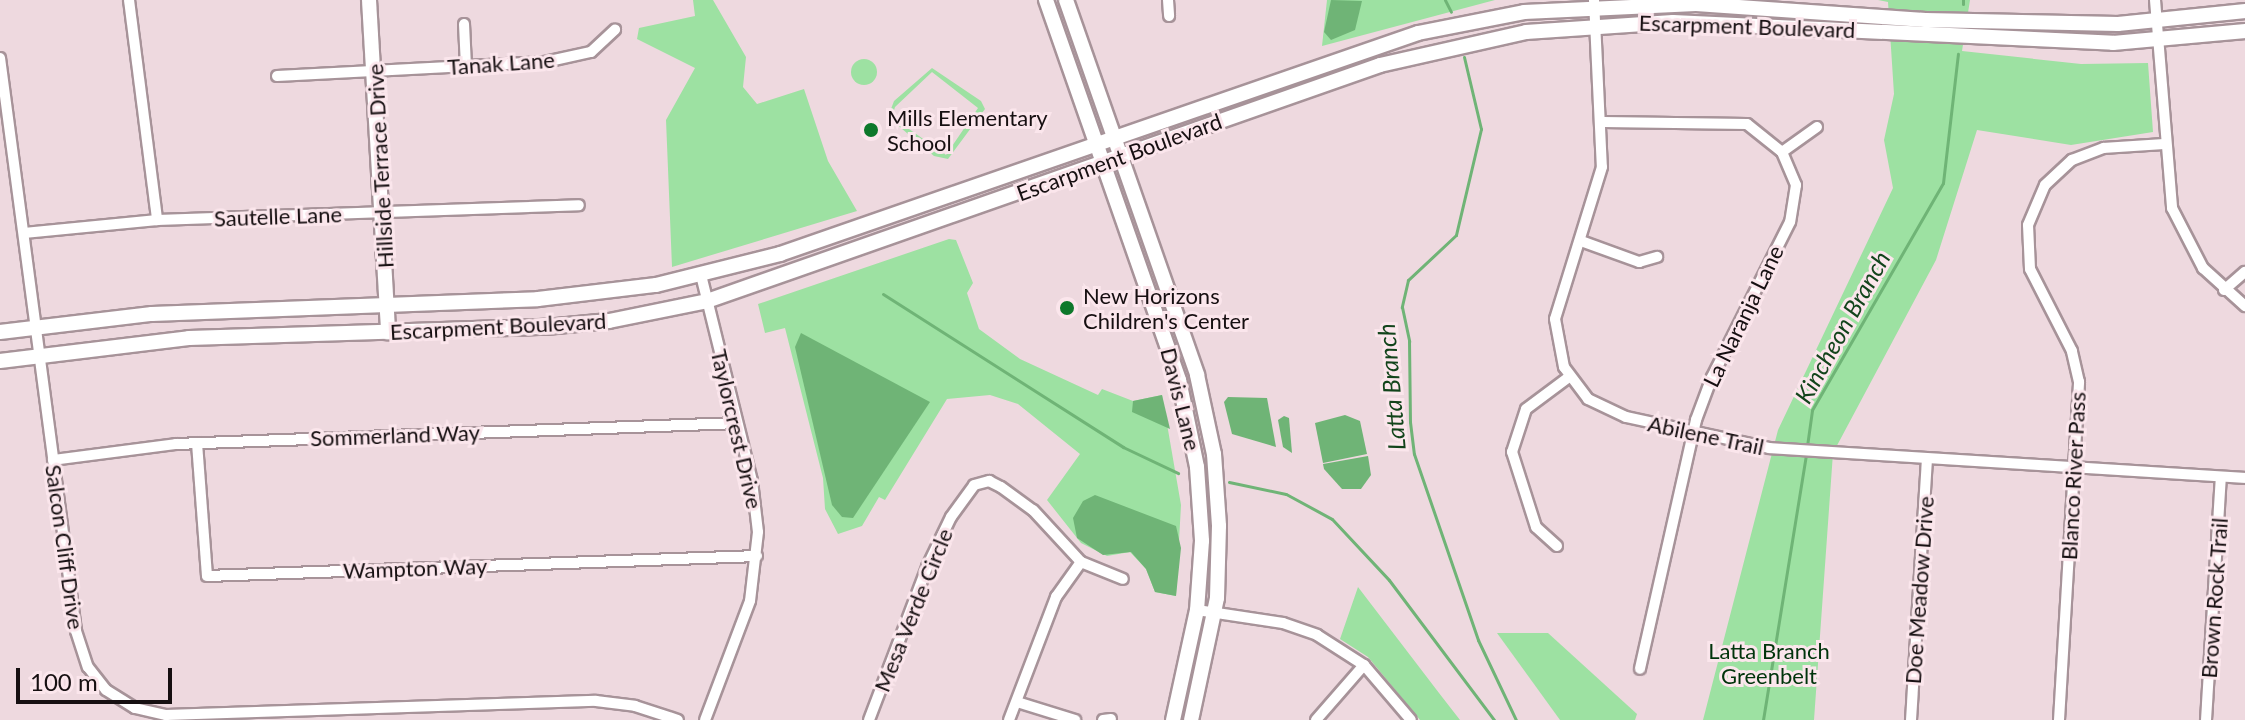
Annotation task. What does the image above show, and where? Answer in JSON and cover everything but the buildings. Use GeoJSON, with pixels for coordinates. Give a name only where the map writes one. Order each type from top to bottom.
{"type":"FeatureCollection","features":[{"type":"Feature","properties":{"kind":"main road","name":"Hillside Terrace Drive"},"geometry":{"type":"LineString","coordinates":[[369,0],[377,71],[388,332]]}},
{"type":"Feature","properties":{"kind":"main road","name":"Davis Lane"},"geometry":{"type":"LineString","coordinates":[[1046,0],[1098,144],[1188,415],[1200,503],[1197,610],[1173,720]]}},
{"type":"Feature","properties":{"kind":"main road","name":"Davis Lane"},"geometry":{"type":"LineString","coordinates":[[1066,0],[1205,409],[1219,512],[1214,612],[1191,720]]}},
{"type":"Feature","properties":{"kind":"main road","name":"Escarpment Boulevard"},"geometry":{"type":"LineString","coordinates":[[0,332],[152,314],[553,298],[701,275],[780,254],[1345,57],[1476,20],[1594,3],[1696,4],[1993,22],[2157,21],[2245,11]]}},
{"type":"Feature","properties":{"kind":"main road","name":"Escarpment Boulevard"},"geometry":{"type":"LineString","coordinates":[[0,361],[189,338],[609,321],[707,301],[1351,75],[1449,46],[1595,25],[1691,22],[2159,41],[2245,31]]}},
{"type":"Feature","properties":{"kind":"main road"},"geometry":{"type":"LineString","coordinates":[[1345,57],[1351,75]]}},
{"type":"Feature","properties":{"kind":"street"},"geometry":{"type":"LineString","coordinates":[[129,0],[157,220]]}},
{"type":"Feature","properties":{"kind":"street"},"geometry":{"type":"LineString","coordinates":[[1168,0],[1169,16]]}},
{"type":"Feature","properties":{"kind":"street"},"geometry":{"type":"LineString","coordinates":[[2155,0],[2163,144],[2175,220],[2194,255],[2224,290],[2245,306]]}},
{"type":"Feature","properties":{"kind":"street"},"geometry":{"type":"LineString","coordinates":[[1557,546],[1536,527],[1512,452],[1526,409],[1569,377],[1556,344],[1555,319],[1600,181],[1603,122],[1594,3]]}},
{"type":"Feature","properties":{"kind":"street"},"geometry":{"type":"LineString","coordinates":[[464,24],[466,67]]}},
{"type":"Feature","properties":{"kind":"street","name":"Tanak Lane"},"geometry":{"type":"LineString","coordinates":[[277,76],[466,67],[571,58],[591,52],[615,30]]}},
{"type":"Feature","properties":{"kind":"street","name":"Salcon Cliff Drive"},"geometry":{"type":"LineString","coordinates":[[0,58],[76,631],[93,676],[118,699],[154,714],[243,716],[596,701],[635,706],[678,720]]}},
{"type":"Feature","properties":{"kind":"street"},"geometry":{"type":"LineString","coordinates":[[1603,122],[1737,122],[1761,132],[1782,152],[1817,127]]}},
{"type":"Feature","properties":{"kind":"street","name":"Blanco River Pass"},"geometry":{"type":"LineString","coordinates":[[2059,720],[2078,372],[2030,269],[2026,249],[2031,215],[2052,176],[2083,155],[2114,146],[2163,144]]}},
{"type":"Feature","properties":{"kind":"street","name":"La Naranja Lane"},"geometry":{"type":"LineString","coordinates":[[1640,669],[1692,434],[1712,377],[1793,211],[1794,175],[1782,152]]}},
{"type":"Feature","properties":{"kind":"street","name":"Sautelle Lane"},"geometry":{"type":"LineString","coordinates":[[24,233],[157,220],[579,205]]}},
{"type":"Feature","properties":{"kind":"street"},"geometry":{"type":"LineString","coordinates":[[1581,241],[1639,262],[1657,257]]}},
{"type":"Feature","properties":{"kind":"street"},"geometry":{"type":"LineString","coordinates":[[2224,290],[2245,272]]}},
{"type":"Feature","properties":{"kind":"street","name":"Taylorcrest Drive"},"geometry":{"type":"LineString","coordinates":[[701,275],[755,501],[757,556],[750,601],[705,720]]}},
{"type":"Feature","properties":{"kind":"street","name":"Abilene Trail"},"geometry":{"type":"LineString","coordinates":[[1569,377],[1609,411],[1692,434],[1769,448],[2245,478]]}},
{"type":"Feature","properties":{"kind":"street","name":"Sommerland Way"},"geometry":{"type":"LineString","coordinates":[[53,460],[197,443],[737,423]]}},
{"type":"Feature","properties":{"kind":"street","name":"Wampton Way"},"geometry":{"type":"LineString","coordinates":[[197,443],[207,576],[757,556]]}},
{"type":"Feature","properties":{"kind":"street","name":"Doe Meadow Drive"},"geometry":{"type":"LineString","coordinates":[[1911,720],[1927,459]]}},
{"type":"Feature","properties":{"kind":"street","name":"Brown Rock Trail"},"geometry":{"type":"LineString","coordinates":[[2206,720],[2221,477]]}},
{"type":"Feature","properties":{"kind":"street","name":"Mesa Verde Circle"},"geometry":{"type":"LineString","coordinates":[[869,720],[927,567],[970,487],[984,481],[1001,487],[1033,510],[1081,562]]}},
{"type":"Feature","properties":{"kind":"street"},"geometry":{"type":"LineString","coordinates":[[1009,720],[1056,597],[1081,562],[1123,579]]}},
{"type":"Feature","properties":{"kind":"street"},"geometry":{"type":"LineString","coordinates":[[1197,610],[1300,628],[1364,665],[1411,720]]}},
{"type":"Feature","properties":{"kind":"street"},"geometry":{"type":"LineString","coordinates":[[1316,720],[1364,665]]}},
{"type":"Feature","properties":{"kind":"street"},"geometry":{"type":"LineString","coordinates":[[1017,702],[1075,720]]}},
{"type":"Feature","properties":{"kind":"green space"},"geometry":{"type":"Polygon","coordinates":[[[693,0],[713,0],[746,57],[743,87],[757,104],[804,89],[828,161],[857,211],[672,267],[666,120],[695,68],[637,39],[639,28],[695,16],[693,0]]]}},
{"type":"Feature","properties":{"kind":"green space"},"geometry":{"type":"Polygon","coordinates":[[[1327,0],[1495,0],[1322,46],[1327,0]]]}},
{"type":"Feature","properties":{"kind":"green space","name":"Latta Branch Greenbelt"},"geometry":{"type":"Polygon","coordinates":[[[1878,0],[1970,0],[1962,51],[2081,64],[2148,63],[2153,132],[2071,145],[1977,130],[1936,260],[1833,453],[1814,720],[1703,720],[1778,430],[1893,188],[1884,140],[1894,94],[1888,2],[1878,0]]]}},
{"type":"Feature","properties":{"kind":"green space"},"geometry":{"type":"Polygon","coordinates":[[[864,59],[873,63],[877,72],[873,81],[864,85],[855,81],[851,72],[855,63],[864,59]]]}},
{"type":"Feature","properties":{"kind":"green space"},"geometry":{"type":"Polygon","coordinates":[[[932,68],[981,101],[985,109],[948,159],[934,156],[888,117],[894,101],[932,68]],[[932,72],[895,107],[892,117],[946,155],[978,108],[932,72]]]}},
{"type":"Feature","properties":{"kind":"green space"},"geometry":{"type":"Polygon","coordinates":[[[949,239],[956,240],[973,283],[967,293],[979,329],[1020,359],[1098,395],[1102,389],[1133,401],[1162,395],[1181,505],[1176,596],[1155,592],[1146,569],[1130,552],[1107,556],[1081,543],[1047,500],[1080,454],[1018,404],[990,395],[947,399],[885,500],[879,497],[862,526],[838,534],[825,509],[823,478],[785,328],[765,333],[758,304],[949,239]]]}},
{"type":"Feature","properties":{"kind":"green space"},"geometry":{"type":"Polygon","coordinates":[[[1358,587],[1460,720],[1420,720],[1368,657],[1340,639],[1358,587]]]}},
{"type":"Feature","properties":{"kind":"green space"},"geometry":{"type":"Polygon","coordinates":[[[1497,633],[1548,633],[1637,714],[1635,720],[1560,720],[1497,633]]]}},
{"type":"Feature","properties":{"kind":"shaded area"},"geometry":{"type":"Polygon","coordinates":[[[1331,0],[1362,1],[1355,30],[1331,40],[1324,32],[1331,0]]]}},
{"type":"Feature","properties":{"kind":"shaded area"},"geometry":{"type":"Polygon","coordinates":[[[801,333],[930,402],[853,518],[842,517],[832,505],[795,347],[801,333]]]}},
{"type":"Feature","properties":{"kind":"shaded area"},"geometry":{"type":"Polygon","coordinates":[[[1162,395],[1170,429],[1132,412],[1133,401],[1162,395]]]}},
{"type":"Feature","properties":{"kind":"shaded area"},"geometry":{"type":"Polygon","coordinates":[[[1228,397],[1267,398],[1276,447],[1232,434],[1224,402],[1228,397]]]}},
{"type":"Feature","properties":{"kind":"shaded area"},"geometry":{"type":"Polygon","coordinates":[[[1345,415],[1360,421],[1367,454],[1323,463],[1315,423],[1345,415]]]}},
{"type":"Feature","properties":{"kind":"shaded area"},"geometry":{"type":"Polygon","coordinates":[[[1284,416],[1289,418],[1292,453],[1283,447],[1278,420],[1284,416]]]}},
{"type":"Feature","properties":{"kind":"shaded area"},"geometry":{"type":"Polygon","coordinates":[[[1368,456],[1371,475],[1361,489],[1342,489],[1324,469],[1323,464],[1368,456]]]}},
{"type":"Feature","properties":{"kind":"shaded area"},"geometry":{"type":"Polygon","coordinates":[[[1095,495],[1176,526],[1181,548],[1176,596],[1155,592],[1146,569],[1131,552],[1103,555],[1077,538],[1073,518],[1083,501],[1095,495]]]}},
{"type":"Feature","properties":{"kind":"waterway","name":"Latta Branch"},"geometry":{"type":"LineString","coordinates":[[1445,0],[1451,12]]}},
{"type":"Feature","properties":{"kind":"waterway","name":"Kincheon Branch"},"geometry":{"type":"LineString","coordinates":[[1807,446],[1812,410],[1943,183],[1958,54]]}},
{"type":"Feature","properties":{"kind":"waterway","name":"Latta Branch"},"geometry":{"type":"LineString","coordinates":[[1464,57],[1481,129],[1456,235],[1408,280],[1402,307],[1409,341],[1410,422],[1414,454],[1478,640],[1516,720]]}},
{"type":"Feature","properties":{"kind":"waterway"},"geometry":{"type":"LineString","coordinates":[[883,294],[1123,447],[1178,473]]}},
{"type":"Feature","properties":{"kind":"waterway","name":"Kincheon Branch"},"geometry":{"type":"LineString","coordinates":[[1763,720],[1806,454]]}},
{"type":"Feature","properties":{"kind":"waterway"},"geometry":{"type":"LineString","coordinates":[[1229,482],[1286,494],[1332,519],[1389,580],[1494,720]]}},
{"type":"Feature","properties":{"kind":"place","name":"Mills Elementary School"},"geometry":{"type":"Point","coordinates":[871,130]}},
{"type":"Feature","properties":{"kind":"place","name":"New Horizons Children's Center"},"geometry":{"type":"Point","coordinates":[1067,308]}}]}
